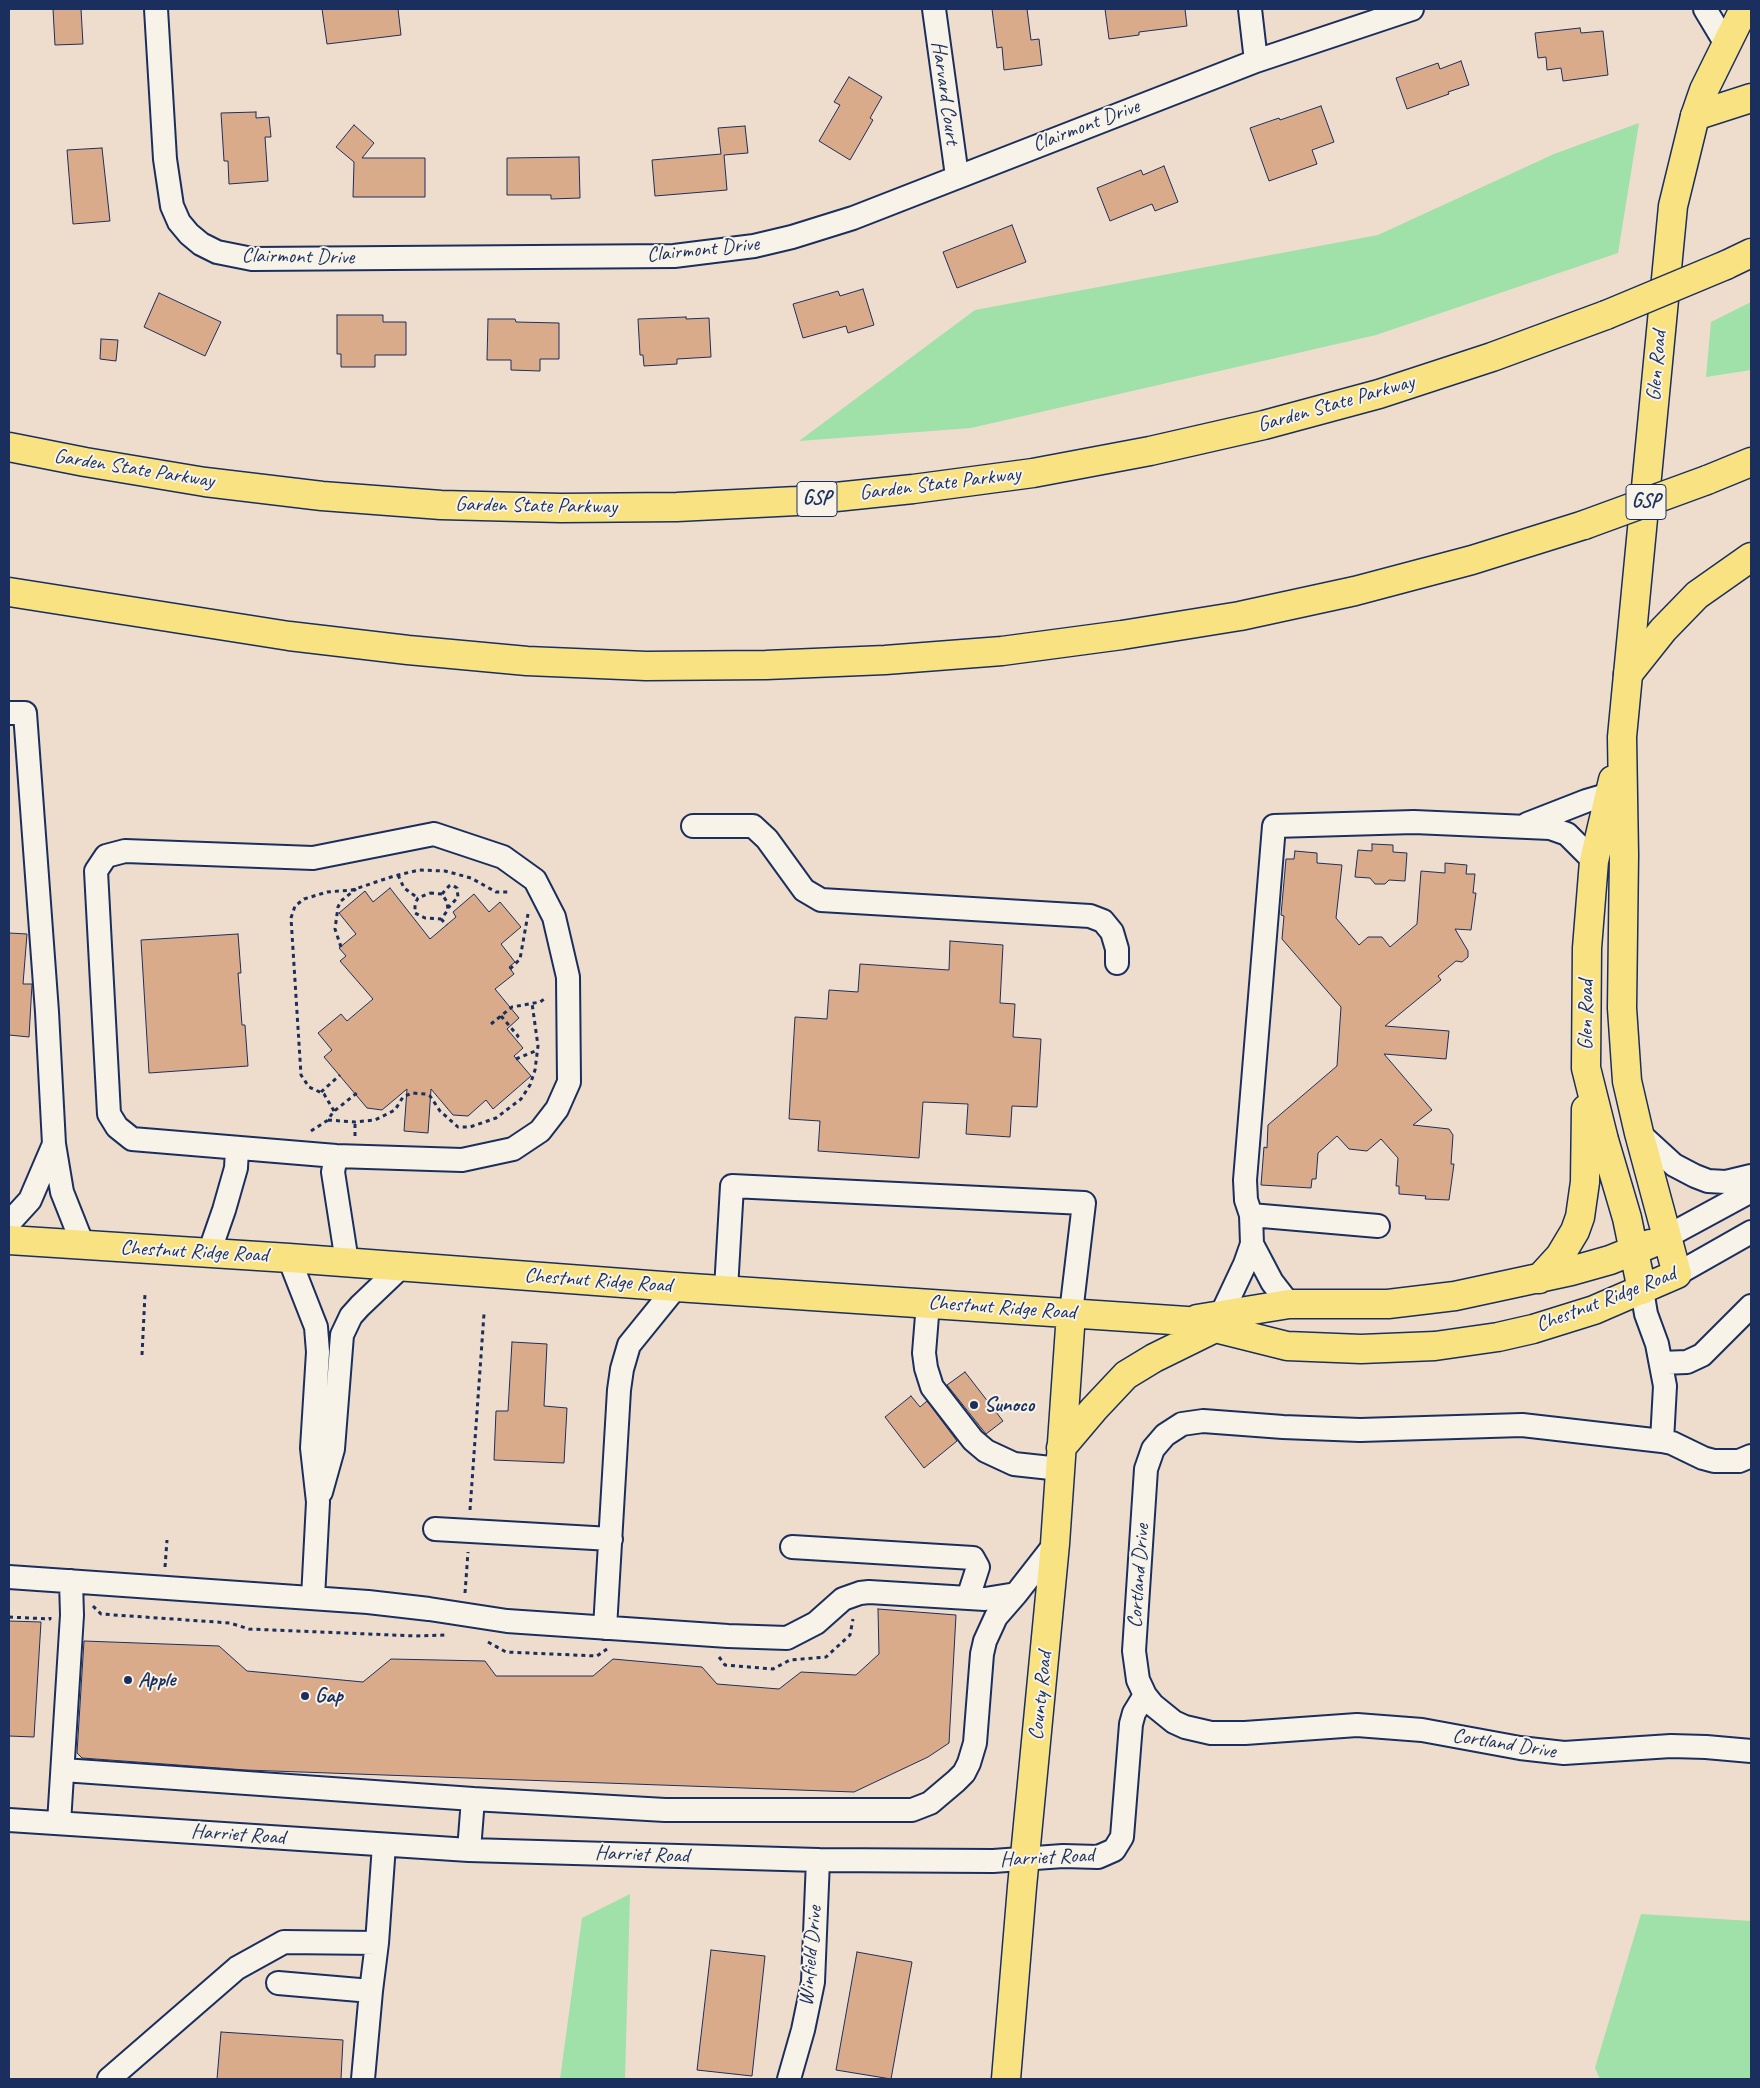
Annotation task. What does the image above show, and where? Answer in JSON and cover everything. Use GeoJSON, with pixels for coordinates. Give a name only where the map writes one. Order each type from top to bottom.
{"type":"FeatureCollection","features":[{"type":"Feature","properties":{"kind":"main road","name":"Glen Road"},"geometry":{"type":"LineString","coordinates":[[1677,1274],[1627,1081],[1622,1008],[1624,855],[1622,737],[1670,232],[1680,176],[1695,116],[1704,90],[1744,9]]}},
{"type":"Feature","properties":{"kind":"main road"},"geometry":{"type":"LineString","coordinates":[[1695,116],[1751,98]]}},
{"type":"Feature","properties":{"kind":"main road","name":"Garden State Parkway"},"geometry":{"type":"LineString","coordinates":[[9,447],[205,482],[322,496],[441,505],[561,508],[668,507],[797,501],[913,490],[1033,473],[1150,450],[1264,425],[1388,391],[1492,357],[1606,316],[1751,253]]}},
{"type":"Feature","properties":{"kind":"main road","name":"GSP"},"geometry":{"type":"LineString","coordinates":[[9,592],[289,636],[408,650],[646,666],[786,665],[885,660],[1002,651],[1122,635],[1240,616],[1355,591],[1472,560],[1584,525],[1751,462]]}},
{"type":"Feature","properties":{"kind":"main road"},"geometry":{"type":"LineString","coordinates":[[1628,674],[1663,630],[1697,595],[1751,557]]}},
{"type":"Feature","properties":{"kind":"main road","name":"Glen Road"},"geometry":{"type":"LineString","coordinates":[[1622,737],[1594,861],[1587,948],[1586,1068],[1627,1218],[1642,1290]]}},
{"type":"Feature","properties":{"kind":"main road"},"geometry":{"type":"LineString","coordinates":[[1539,1280],[1567,1245],[1580,1217],[1585,1182],[1586,1068]]}},
{"type":"Feature","properties":{"kind":"main road","name":"Chestnut Ridge Road"},"geometry":{"type":"LineString","coordinates":[[9,1240],[347,1262],[676,1287],[1218,1322],[1289,1304],[1353,1305],[1424,1301],[1539,1280],[1610,1260],[1668,1236]]}},
{"type":"Feature","properties":{"kind":"main road"},"geometry":{"type":"LineString","coordinates":[[9,1251],[45,1243]]}},
{"type":"Feature","properties":{"kind":"main road","name":"Chestnut Ridge Road"},"geometry":{"type":"LineString","coordinates":[[1218,1322],[1287,1346],[1361,1349],[1435,1346],[1498,1337],[1533,1329],[1594,1310],[1677,1274]]}},
{"type":"Feature","properties":{"kind":"main road","name":"County Road"},"geometry":{"type":"LineString","coordinates":[[1006,2079],[1024,1859],[1055,1544],[1071,1313]]}},
{"type":"Feature","properties":{"kind":"main road"},"geometry":{"type":"LineString","coordinates":[[1061,1459],[1094,1408],[1126,1376],[1218,1322]]}},
{"type":"Feature","properties":{"kind":"street","name":"Clairmont Drive"},"geometry":{"type":"LineString","coordinates":[[156,9],[165,160],[172,206],[179,222],[189,234],[216,252],[233,257],[252,259],[674,256],[714,252],[792,237],[853,218],[1256,61],[1412,9]]}},
{"type":"Feature","properties":{"kind":"street","name":"Harvard Court"},"geometry":{"type":"LineString","coordinates":[[934,9],[957,176]]}},
{"type":"Feature","properties":{"kind":"street"},"geometry":{"type":"LineString","coordinates":[[1250,9],[1256,61]]}},
{"type":"Feature","properties":{"kind":"street"},"geometry":{"type":"LineString","coordinates":[[1705,9],[1726,44]]}},
{"type":"Feature","properties":{"kind":"street"},"geometry":{"type":"LineString","coordinates":[[9,713],[25,713],[47,1012],[54,1144],[62,1192],[84,1245]]}},
{"type":"Feature","properties":{"kind":"street"},"geometry":{"type":"LineString","coordinates":[[1523,825],[1610,794]]}},
{"type":"Feature","properties":{"kind":"street"},"geometry":{"type":"LineString","coordinates":[[1218,1322],[1245,1264],[1252,1244],[1251,1216],[1246,1200],[1245,1180],[1274,826],[1414,822],[1523,825],[1550,828],[1567,834],[1594,861]]}},
{"type":"Feature","properties":{"kind":"street"},"geometry":{"type":"LineString","coordinates":[[693,826],[753,826],[767,839],[804,890],[821,900],[1090,916],[1103,921],[1112,932],[1117,949],[1117,964]]}},
{"type":"Feature","properties":{"kind":"street"},"geometry":{"type":"LineString","coordinates":[[434,834],[504,857],[535,880],[554,917],[568,977],[569,1082],[558,1110],[540,1130],[513,1149],[489,1155],[462,1160],[336,1156],[132,1139],[117,1127],[108,1114],[96,871],[106,856],[125,850],[312,858],[434,834]]}},
{"type":"Feature","properties":{"kind":"street"},"geometry":{"type":"LineString","coordinates":[[1639,1133],[1674,1165],[1694,1176],[1708,1181],[1726,1182],[1751,1176]]}},
{"type":"Feature","properties":{"kind":"street"},"geometry":{"type":"LineString","coordinates":[[9,1223],[30,1200],[54,1144]]}},
{"type":"Feature","properties":{"kind":"street"},"geometry":{"type":"LineString","coordinates":[[209,1253],[236,1168],[237,1149]]}},
{"type":"Feature","properties":{"kind":"street"},"geometry":{"type":"LineString","coordinates":[[336,1156],[333,1172],[347,1262]]}},
{"type":"Feature","properties":{"kind":"street"},"geometry":{"type":"LineString","coordinates":[[726,1289],[732,1186],[1084,1203],[1071,1313]]}},
{"type":"Feature","properties":{"kind":"street","name":"Chestnut Ridge Road"},"geometry":{"type":"LineString","coordinates":[[1668,1236],[1751,1191]]}},
{"type":"Feature","properties":{"kind":"street"},"geometry":{"type":"LineString","coordinates":[[1251,1216],[1378,1226]]}},
{"type":"Feature","properties":{"kind":"street","name":"Chestnut Ridge Road"},"geometry":{"type":"LineString","coordinates":[[1677,1274],[1751,1232]]}},
{"type":"Feature","properties":{"kind":"street"},"geometry":{"type":"LineString","coordinates":[[1252,1244],[1269,1277],[1289,1304]]}},
{"type":"Feature","properties":{"kind":"street"},"geometry":{"type":"LineString","coordinates":[[289,1258],[316,1327],[318,1352],[312,1448],[318,1502],[313,1598]]}},
{"type":"Feature","properties":{"kind":"street"},"geometry":{"type":"LineString","coordinates":[[318,1502],[334,1449],[342,1335],[351,1316],[402,1266]]}},
{"type":"Feature","properties":{"kind":"street"},"geometry":{"type":"LineString","coordinates":[[605,1628],[619,1390],[622,1370],[629,1345],[676,1287]]}},
{"type":"Feature","properties":{"kind":"street"},"geometry":{"type":"LineString","coordinates":[[1642,1290],[1646,1314],[1661,1363],[1665,1386],[1662,1440]]}},
{"type":"Feature","properties":{"kind":"street"},"geometry":{"type":"LineString","coordinates":[[928,1303],[924,1353],[932,1387],[973,1440],[986,1451],[1014,1464],[1061,1459]]}},
{"type":"Feature","properties":{"kind":"street"},"geometry":{"type":"LineString","coordinates":[[1661,1363],[1687,1362],[1702,1355],[1751,1306]]}},
{"type":"Feature","properties":{"kind":"street","name":"Cortland Drive"},"geometry":{"type":"LineString","coordinates":[[1751,1456],[1738,1461],[1714,1461],[1662,1440],[1522,1425],[1360,1430],[1203,1421],[1182,1424],[1158,1442],[1146,1469],[1134,1651],[1138,1680],[1145,1695],[1162,1715],[1185,1727],[1211,1733],[1245,1733],[1357,1725],[1422,1730],[1520,1748],[1564,1753],[1671,1746],[1751,1751]]}},
{"type":"Feature","properties":{"kind":"street"},"geometry":{"type":"LineString","coordinates":[[435,1529],[611,1539]]}},
{"type":"Feature","properties":{"kind":"street"},"geometry":{"type":"LineString","coordinates":[[63,1770],[473,1799],[665,1810],[902,1811],[922,1807],[956,1781],[969,1764],[975,1743],[982,1654],[985,1641],[996,1617],[1055,1544]]}},
{"type":"Feature","properties":{"kind":"street"},"geometry":{"type":"LineString","coordinates":[[792,1547],[973,1558],[978,1566],[968,1598]]}},
{"type":"Feature","properties":{"kind":"street"},"geometry":{"type":"LineString","coordinates":[[9,1577],[313,1598],[413,1607],[507,1621],[787,1638],[816,1623],[843,1599],[860,1593],[968,1598],[999,1598],[1016,1594]]}},
{"type":"Feature","properties":{"kind":"street"},"geometry":{"type":"LineString","coordinates":[[59,1823],[72,1615],[71,1581]]}},
{"type":"Feature","properties":{"kind":"street","name":"Harriet Road"},"geometry":{"type":"LineString","coordinates":[[9,1820],[469,1850],[818,1860],[993,1861],[1063,1856],[1098,1857],[1114,1850],[1122,1837],[1130,1724],[1134,1713],[1145,1695]]}},
{"type":"Feature","properties":{"kind":"street"},"geometry":{"type":"LineString","coordinates":[[469,1850],[473,1799]]}},
{"type":"Feature","properties":{"kind":"street"},"geometry":{"type":"LineString","coordinates":[[364,2079],[384,1845]]}},
{"type":"Feature","properties":{"kind":"street","name":"Winfield Drive"},"geometry":{"type":"LineString","coordinates":[[789,2079],[803,2030],[813,1982],[818,1860]]}},
{"type":"Feature","properties":{"kind":"street"},"geometry":{"type":"LineString","coordinates":[[109,2079],[237,1968],[284,1942],[377,1944]]}},
{"type":"Feature","properties":{"kind":"street"},"geometry":{"type":"LineString","coordinates":[[278,1983],[371,1991]]}},
{"type":"Feature","properties":{"kind":"path"},"geometry":{"type":"LineString","coordinates":[[334,1111],[321,1092],[309,1087],[301,1075],[291,915],[296,906],[304,900],[327,892],[342,892],[419,870],[445,871],[471,878],[496,892],[515,891]]}},
{"type":"Feature","properties":{"kind":"path"},"geometry":{"type":"LineString","coordinates":[[398,875],[404,888],[418,898]]}},
{"type":"Feature","properties":{"kind":"path"},"geometry":{"type":"LineString","coordinates":[[441,919],[458,897],[458,890],[454,886],[449,886],[442,894]]}},
{"type":"Feature","properties":{"kind":"path"},"geometry":{"type":"LineString","coordinates":[[341,947],[335,929],[337,910],[341,901],[356,888]]}},
{"type":"Feature","properties":{"kind":"path"},"geometry":{"type":"LineString","coordinates":[[447,925],[441,919],[413,915],[418,898],[430,893],[442,894],[448,902],[448,908]]}},
{"type":"Feature","properties":{"kind":"path"},"geometry":{"type":"LineString","coordinates":[[510,969],[520,959],[529,906]]}},
{"type":"Feature","properties":{"kind":"path"},"geometry":{"type":"LineString","coordinates":[[492,1024],[512,1006],[543,1000],[550,993]]}},
{"type":"Feature","properties":{"kind":"path"},"geometry":{"type":"LineString","coordinates":[[328,1120],[355,1122],[375,1120],[395,1110],[406,1096],[412,1093],[426,1094],[433,1098],[440,1111],[455,1125],[462,1128],[496,1118],[521,1099],[532,1081],[538,1050],[532,1003]]}},
{"type":"Feature","properties":{"kind":"path"},"geometry":{"type":"LineString","coordinates":[[501,1016],[518,1036],[515,1038]]}},
{"type":"Feature","properties":{"kind":"path"},"geometry":{"type":"LineString","coordinates":[[516,1059],[538,1050]]}},
{"type":"Feature","properties":{"kind":"path"},"geometry":{"type":"LineString","coordinates":[[321,1092],[340,1075]]}},
{"type":"Feature","properties":{"kind":"path"},"geometry":{"type":"LineString","coordinates":[[304,1133],[316,1129],[328,1120],[334,1111],[358,1092]]}},
{"type":"Feature","properties":{"kind":"path"},"geometry":{"type":"LineString","coordinates":[[142,1355],[145,1294]]}},
{"type":"Feature","properties":{"kind":"path"},"geometry":{"type":"LineString","coordinates":[[463,1614],[484,1314]]}},
{"type":"Feature","properties":{"kind":"green space"},"geometry":{"type":"Polygon","coordinates":[[[1639,123],[1618,253],[1376,335],[971,428],[799,441],[975,310],[1378,235],[1554,154],[1639,123]]]}},
{"type":"Feature","properties":{"kind":"green space"},"geometry":{"type":"Polygon","coordinates":[[[1751,302],[1751,370],[1706,377],[1711,322],[1751,302]]]}},
{"type":"Feature","properties":{"kind":"green space"},"geometry":{"type":"Polygon","coordinates":[[[630,1894],[625,2079],[560,2079],[582,1918],[630,1894]]]}},
{"type":"Feature","properties":{"kind":"green space"},"geometry":{"type":"Polygon","coordinates":[[[1641,1914],[1751,1921],[1751,2079],[1600,2079],[1595,2068],[1641,1914]]]}},
{"type":"Feature","properties":{"kind":"building"},"geometry":{"type":"Polygon","coordinates":[[[53,9],[81,9],[83,44],[55,45],[53,9]]]}},
{"type":"Feature","properties":{"kind":"building"},"geometry":{"type":"Polygon","coordinates":[[[322,9],[398,9],[401,35],[327,44],[322,9]]]}},
{"type":"Feature","properties":{"kind":"building"},"geometry":{"type":"Polygon","coordinates":[[[992,9],[1027,9],[1031,40],[1039,39],[1042,65],[1004,70],[1002,47],[997,48],[992,9]]]}},
{"type":"Feature","properties":{"kind":"building"},"geometry":{"type":"Polygon","coordinates":[[[1105,9],[1185,9],[1187,26],[1139,32],[1139,35],[1109,39],[1105,9]]]}},
{"type":"Feature","properties":{"kind":"building"},"geometry":{"type":"Polygon","coordinates":[[[1580,28],[1581,33],[1603,31],[1608,75],[1563,81],[1561,68],[1547,70],[1546,57],[1538,58],[1535,33],[1580,28]]]}},
{"type":"Feature","properties":{"kind":"building"},"geometry":{"type":"Polygon","coordinates":[[[1461,61],[1469,85],[1407,109],[1396,78],[1438,63],[1440,69],[1461,61]]]}},
{"type":"Feature","properties":{"kind":"building"},"geometry":{"type":"Polygon","coordinates":[[[849,77],[882,97],[870,118],[873,120],[850,160],[819,141],[840,105],[834,102],[849,77]]]}},
{"type":"Feature","properties":{"kind":"building"},"geometry":{"type":"Polygon","coordinates":[[[1321,106],[1334,142],[1312,150],[1317,164],[1269,181],[1250,128],[1321,106]]]}},
{"type":"Feature","properties":{"kind":"building"},"geometry":{"type":"Polygon","coordinates":[[[256,112],[256,118],[269,117],[271,137],[265,137],[268,181],[229,184],[228,161],[224,161],[221,113],[256,112]]]}},
{"type":"Feature","properties":{"kind":"building"},"geometry":{"type":"Polygon","coordinates":[[[354,125],[374,143],[362,158],[425,158],[425,197],[353,197],[354,162],[336,147],[354,125]]]}},
{"type":"Feature","properties":{"kind":"building"},"geometry":{"type":"Polygon","coordinates":[[[745,126],[748,153],[724,155],[727,190],[655,196],[652,160],[721,154],[718,128],[745,126]]]}},
{"type":"Feature","properties":{"kind":"building"},"geometry":{"type":"Polygon","coordinates":[[[102,148],[110,221],[73,224],[67,150],[102,148]]]}},
{"type":"Feature","properties":{"kind":"building"},"geometry":{"type":"Polygon","coordinates":[[[579,157],[580,198],[551,199],[551,195],[507,195],[507,158],[579,157]]]}},
{"type":"Feature","properties":{"kind":"building"},"geometry":{"type":"Polygon","coordinates":[[[1164,166],[1178,202],[1155,211],[1152,204],[1110,221],[1097,188],[1141,170],[1143,175],[1164,166]]]}},
{"type":"Feature","properties":{"kind":"building"},"geometry":{"type":"Polygon","coordinates":[[[1012,225],[1026,262],[957,288],[943,252],[1012,225]]]}},
{"type":"Feature","properties":{"kind":"building"},"geometry":{"type":"Polygon","coordinates":[[[863,289],[874,325],[848,333],[846,326],[803,338],[793,304],[838,291],[840,296],[863,289]]]}},
{"type":"Feature","properties":{"kind":"building"},"geometry":{"type":"Polygon","coordinates":[[[159,293],[221,322],[205,356],[144,327],[159,293]]]}},
{"type":"Feature","properties":{"kind":"building"},"geometry":{"type":"Polygon","coordinates":[[[337,315],[383,315],[383,322],[406,322],[406,355],[375,355],[375,367],[341,367],[341,354],[337,354],[337,315]]]}},
{"type":"Feature","properties":{"kind":"building"},"geometry":{"type":"Polygon","coordinates":[[[686,317],[686,319],[709,318],[711,357],[677,359],[677,364],[644,366],[643,355],[640,355],[638,319],[686,317]]]}},
{"type":"Feature","properties":{"kind":"building"},"geometry":{"type":"Polygon","coordinates":[[[488,319],[515,319],[516,322],[559,323],[559,359],[540,359],[540,371],[511,370],[511,360],[487,360],[488,319]]]}},
{"type":"Feature","properties":{"kind":"building"},"geometry":{"type":"Polygon","coordinates":[[[101,339],[118,340],[116,361],[100,359],[101,339]]]}},
{"type":"Feature","properties":{"kind":"building"},"geometry":{"type":"Polygon","coordinates":[[[1372,844],[1393,845],[1393,852],[1407,853],[1405,881],[1389,880],[1385,884],[1375,884],[1370,878],[1355,877],[1358,850],[1372,851],[1372,844]]]}},
{"type":"Feature","properties":{"kind":"building"},"geometry":{"type":"Polygon","coordinates":[[[1295,851],[1317,853],[1317,863],[1342,865],[1336,918],[1359,945],[1368,937],[1382,937],[1390,947],[1417,924],[1421,871],[1445,873],[1445,863],[1467,865],[1466,874],[1475,874],[1473,893],[1476,893],[1471,930],[1455,929],[1468,951],[1468,957],[1462,962],[1456,961],[1438,976],[1441,980],[1385,1026],[1449,1031],[1446,1059],[1384,1054],[1432,1110],[1413,1125],[1449,1129],[1453,1135],[1451,1164],[1454,1164],[1449,1200],[1425,1199],[1426,1196],[1399,1194],[1399,1186],[1396,1186],[1398,1158],[1381,1139],[1367,1151],[1349,1149],[1337,1136],[1318,1153],[1316,1179],[1312,1179],[1311,1188],[1261,1185],[1264,1147],[1267,1148],[1268,1125],[1337,1066],[1341,1007],[1282,939],[1284,916],[1281,915],[1286,859],[1294,859],[1295,851]]]}},
{"type":"Feature","properties":{"kind":"building"},"geometry":{"type":"Polygon","coordinates":[[[390,888],[430,939],[456,917],[453,912],[474,894],[489,912],[500,902],[521,927],[501,944],[515,962],[509,967],[514,974],[495,989],[519,1018],[507,1029],[523,1048],[514,1056],[531,1076],[493,1109],[486,1100],[468,1116],[453,1115],[431,1089],[428,1133],[404,1131],[407,1089],[382,1110],[367,1108],[324,1057],[332,1050],[318,1033],[341,1014],[347,1021],[373,999],[340,961],[346,956],[339,948],[356,934],[339,913],[365,891],[373,902],[390,888]]]}},
{"type":"Feature","properties":{"kind":"building"},"geometry":{"type":"Polygon","coordinates":[[[9,933],[27,934],[23,984],[32,984],[29,1037],[9,1035],[9,933]]]}},
{"type":"Feature","properties":{"kind":"building"},"geometry":{"type":"Polygon","coordinates":[[[238,934],[241,973],[238,973],[242,1025],[245,1025],[248,1066],[149,1073],[141,940],[238,934]]]}},
{"type":"Feature","properties":{"kind":"building"},"geometry":{"type":"Polygon","coordinates":[[[950,941],[1003,945],[1000,1003],[1015,1004],[1013,1037],[1041,1039],[1037,1107],[1012,1106],[1010,1137],[966,1134],[968,1104],[923,1102],[919,1158],[818,1151],[820,1121],[789,1119],[795,1017],[827,1019],[829,990],[858,992],[860,964],[949,970],[950,941]]]}},
{"type":"Feature","properties":{"kind":"building"},"geometry":{"type":"Polygon","coordinates":[[[512,1342],[547,1344],[544,1406],[567,1408],[564,1463],[494,1460],[496,1411],[508,1411],[512,1342]]]}},
{"type":"Feature","properties":{"kind":"building","name":"Sunoco"},"geometry":{"type":"Polygon","coordinates":[[[965,1372],[1003,1421],[986,1434],[947,1385],[965,1372]]]}},
{"type":"Feature","properties":{"kind":"building"},"geometry":{"type":"Polygon","coordinates":[[[911,1396],[920,1407],[927,1401],[957,1441],[924,1468],[885,1417],[911,1396]]]}},
{"type":"Feature","properties":{"kind":"building"},"geometry":{"type":"Polygon","coordinates":[[[878,1609],[956,1615],[949,1743],[928,1757],[854,1792],[246,1770],[82,1758],[77,1753],[84,1641],[219,1646],[247,1671],[363,1682],[391,1659],[485,1661],[496,1676],[593,1676],[613,1659],[702,1667],[717,1684],[779,1689],[801,1672],[856,1675],[879,1654],[878,1609]]]}},
{"type":"Feature","properties":{"kind":"building"},"geometry":{"type":"Polygon","coordinates":[[[9,1621],[41,1622],[34,1737],[9,1736],[9,1621]]]}},
{"type":"Feature","properties":{"kind":"building"},"geometry":{"type":"Polygon","coordinates":[[[711,1950],[765,1956],[752,2076],[697,2070],[711,1950]]]}},
{"type":"Feature","properties":{"kind":"building"},"geometry":{"type":"Polygon","coordinates":[[[857,1952],[912,1962],[891,2079],[836,2070],[857,1952]]]}},
{"type":"Feature","properties":{"kind":"building"},"geometry":{"type":"Polygon","coordinates":[[[221,2032],[343,2040],[341,2079],[217,2079],[221,2032]]]}},
{"type":"Feature","properties":{"kind":"place","name":"Sunoco"},"geometry":{"type":"Point","coordinates":[974,1405]}},
{"type":"Feature","properties":{"kind":"place","name":"Apple"},"geometry":{"type":"Point","coordinates":[128,1680]}},
{"type":"Feature","properties":{"kind":"place","name":"Gap"},"geometry":{"type":"Point","coordinates":[305,1696]}}]}
